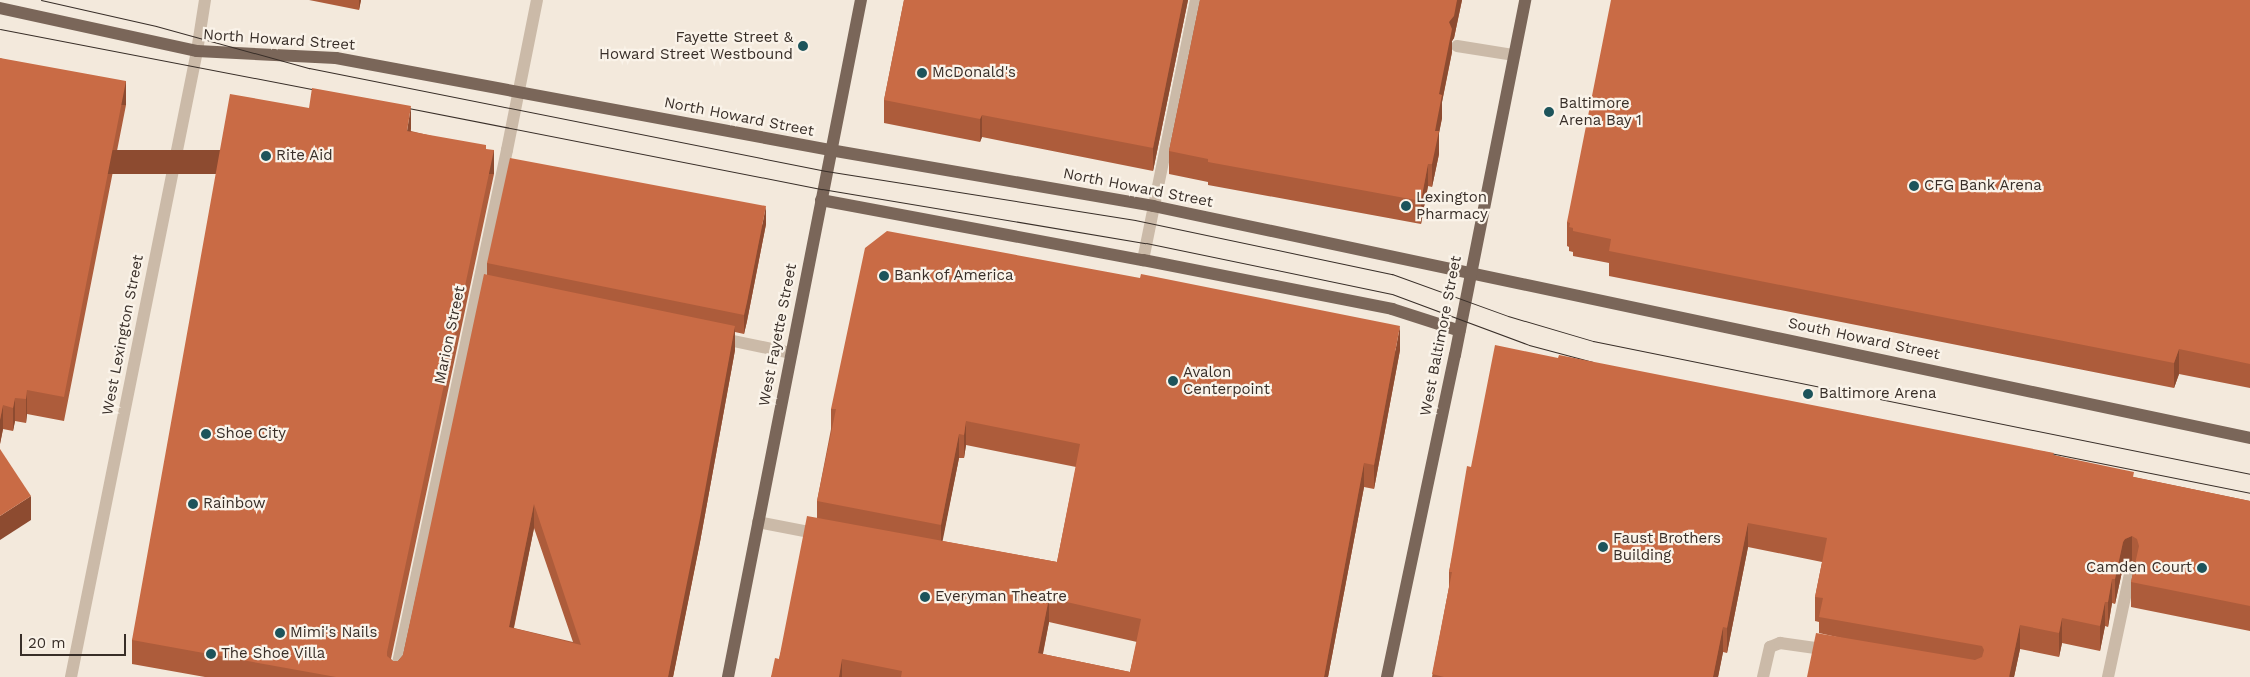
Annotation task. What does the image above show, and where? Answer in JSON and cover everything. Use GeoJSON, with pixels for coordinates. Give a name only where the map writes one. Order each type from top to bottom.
{"type":"FeatureCollection","features":[{"type":"Feature","properties":{"kind":"main road","name":"West Fayette Street"},"geometry":{"type":"LineString","coordinates":[[728,677],[830,150],[861,0]]}},
{"type":"Feature","properties":{"kind":"main road","name":"West Baltimore Street"},"geometry":{"type":"LineString","coordinates":[[1387,677],[1460,331],[1525,0]]}},
{"type":"Feature","properties":{"kind":"main road","name":"North Howard Street"},"geometry":{"type":"LineString","coordinates":[[0,8],[197,51],[336,58],[830,150],[1153,206],[1471,273]]}},
{"type":"Feature","properties":{"kind":"main road"},"geometry":{"type":"LineString","coordinates":[[821,200],[1392,309],[1460,331]]}},
{"type":"Feature","properties":{"kind":"main road","name":"South Howard Street"},"geometry":{"type":"LineString","coordinates":[[1471,273],[2250,438]]}},
{"type":"Feature","properties":{"kind":"street","name":"West Lexington Street"},"geometry":{"type":"LineString","coordinates":[[71,677],[197,51],[205,0]]}},
{"type":"Feature","properties":{"kind":"street","name":"Marion Street"},"geometry":{"type":"LineString","coordinates":[[395,677],[537,0]]}},
{"type":"Feature","properties":{"kind":"street"},"geometry":{"type":"LineString","coordinates":[[1143,260],[1196,0]]}},
{"type":"Feature","properties":{"kind":"street"},"geometry":{"type":"LineString","coordinates":[[1456,46],[1514,55]]}},
{"type":"Feature","properties":{"kind":"street"},"geometry":{"type":"LineString","coordinates":[[477,288],[493,292]]}},
{"type":"Feature","properties":{"kind":"street"},"geometry":{"type":"LineString","coordinates":[[707,335],[791,353]]}},
{"type":"Feature","properties":{"kind":"street"},"geometry":{"type":"LineString","coordinates":[[758,522],[835,537]]}},
{"type":"Feature","properties":{"kind":"street"},"geometry":{"type":"LineString","coordinates":[[2108,677],[2131,569]]}},
{"type":"Feature","properties":{"kind":"street"},"geometry":{"type":"LineString","coordinates":[[1763,677],[1770,647],[1785,643],[1839,652]]}},
{"type":"Feature","properties":{"kind":"building"},"geometry":{"type":"Polygon","coordinates":[[[904,0],[1183,0],[1153,148],[982,115],[980,119],[884,100],[904,0]]]}},
{"type":"Feature","properties":{"kind":"building"},"geometry":{"type":"Polygon","coordinates":[[[1200,0],[1457,0],[1454,16],[1449,22],[1452,29],[1439,94],[1442,95],[1435,131],[1439,131],[1432,164],[1428,164],[1421,201],[1208,162],[1208,159],[1169,151],[1200,0]]]}},
{"type":"Feature","properties":{"kind":"building","name":"CFG Bank Arena"},"geometry":{"type":"Polygon","coordinates":[[[1611,0],[2250,0],[2250,364],[2179,349],[2174,363],[1609,251],[1611,239],[1573,231],[1573,228],[1569,227],[1570,223],[1567,222],[1611,0]]]}},
{"type":"Feature","properties":{"kind":"building"},"geometry":{"type":"Polygon","coordinates":[[[0,58],[126,81],[64,397],[27,390],[26,399],[15,398],[13,408],[3,405],[0,420],[0,58]]]}},
{"type":"Feature","properties":{"kind":"building"},"geometry":{"type":"Polygon","coordinates":[[[312,88],[411,106],[407,131],[486,145],[486,149],[494,150],[387,652],[387,656],[393,661],[398,661],[403,655],[484,274],[735,326],[700,518],[668,677],[336,677],[132,640],[230,94],[309,108],[312,88]],[[534,504],[509,627],[581,645],[534,504]]]}},
{"type":"Feature","properties":{"kind":"building"},"geometry":{"type":"Polygon","coordinates":[[[510,158],[766,206],[744,315],[487,263],[510,158]]]}},
{"type":"Feature","properties":{"kind":"building"},"geometry":{"type":"Polygon","coordinates":[[[887,231],[1140,278],[1141,274],[1400,326],[1374,465],[1364,463],[1324,677],[901,677],[902,671],[842,659],[839,677],[771,677],[775,658],[779,659],[807,516],[1057,562],[1080,444],[966,421],[964,435],[959,434],[941,525],[817,501],[836,409],[831,409],[865,248],[887,231]],[[1049,598],[1038,653],[1130,672],[1141,619],[1049,598]]]}},
{"type":"Feature","properties":{"kind":"building"},"geometry":{"type":"Polygon","coordinates":[[[1495,345],[1558,358],[1559,355],[2054,453],[2053,455],[2134,472],[2133,477],[2250,501],[2250,606],[2131,582],[2139,546],[2137,539],[2132,536],[2123,542],[2115,579],[2112,579],[2108,602],[2105,602],[2100,626],[2062,618],[2059,633],[2020,625],[2009,677],[1807,677],[1816,633],[1975,660],[1982,657],[1984,650],[1982,646],[1819,617],[1823,598],[1815,597],[1827,538],[1748,523],[1727,628],[1723,627],[1713,677],[1444,677],[1432,674],[1452,572],[1449,572],[1467,466],[1471,467],[1495,345]]]}},
{"type":"Feature","properties":{"kind":"building"},"geometry":{"type":"Polygon","coordinates":[[[0,449],[31,496],[0,516],[0,449]]]}},
{"type":"Feature","properties":{"kind":"tram line"},"geometry":{"type":"LineString","coordinates":[[41,0],[156,26],[309,68],[826,171],[1135,220],[1392,274],[1508,316],[1593,341],[2250,474]]}},
{"type":"Feature","properties":{"kind":"tram line"},"geometry":{"type":"LineString","coordinates":[[0,29],[327,92]]}},
{"type":"Feature","properties":{"kind":"tram line"},"geometry":{"type":"LineString","coordinates":[[398,106],[822,189],[1146,243],[1392,294],[1529,345],[1593,362]]}},
{"type":"Feature","properties":{"kind":"tram line"},"geometry":{"type":"LineString","coordinates":[[2040,451],[2250,493]]}},
{"type":"Feature","properties":{"kind":"place","name":"Fayette Street & Howard Street Westbound"},"geometry":{"type":"Point","coordinates":[803,46]}},
{"type":"Feature","properties":{"kind":"place","name":"McDonald's"},"geometry":{"type":"Point","coordinates":[922,73]}},
{"type":"Feature","properties":{"kind":"place","name":"Baltimore Arena Bay 1"},"geometry":{"type":"Point","coordinates":[1549,112]}},
{"type":"Feature","properties":{"kind":"place","name":"Rite Aid"},"geometry":{"type":"Point","coordinates":[266,156]}},
{"type":"Feature","properties":{"kind":"place","name":"CFG Bank Arena"},"geometry":{"type":"Point","coordinates":[1914,186]}},
{"type":"Feature","properties":{"kind":"place","name":"Lexington Pharmacy"},"geometry":{"type":"Point","coordinates":[1406,206]}},
{"type":"Feature","properties":{"kind":"place","name":"Bank of America"},"geometry":{"type":"Point","coordinates":[884,276]}},
{"type":"Feature","properties":{"kind":"place","name":"Avalon Centerpoint"},"geometry":{"type":"Point","coordinates":[1173,381]}},
{"type":"Feature","properties":{"kind":"place","name":"Baltimore Arena"},"geometry":{"type":"Point","coordinates":[1808,394]}},
{"type":"Feature","properties":{"kind":"place","name":"Shoe City"},"geometry":{"type":"Point","coordinates":[206,434]}},
{"type":"Feature","properties":{"kind":"place","name":"Rainbow"},"geometry":{"type":"Point","coordinates":[193,504]}},
{"type":"Feature","properties":{"kind":"place","name":"Faust Brothers Building"},"geometry":{"type":"Point","coordinates":[1603,547]}},
{"type":"Feature","properties":{"kind":"place","name":"Camden Court"},"geometry":{"type":"Point","coordinates":[2202,568]}},
{"type":"Feature","properties":{"kind":"place","name":"Everyman Theatre"},"geometry":{"type":"Point","coordinates":[925,597]}},
{"type":"Feature","properties":{"kind":"place","name":"Mimi's Nails"},"geometry":{"type":"Point","coordinates":[280,633]}},
{"type":"Feature","properties":{"kind":"place","name":"The Shoe Villa"},"geometry":{"type":"Point","coordinates":[211,654]}}]}
